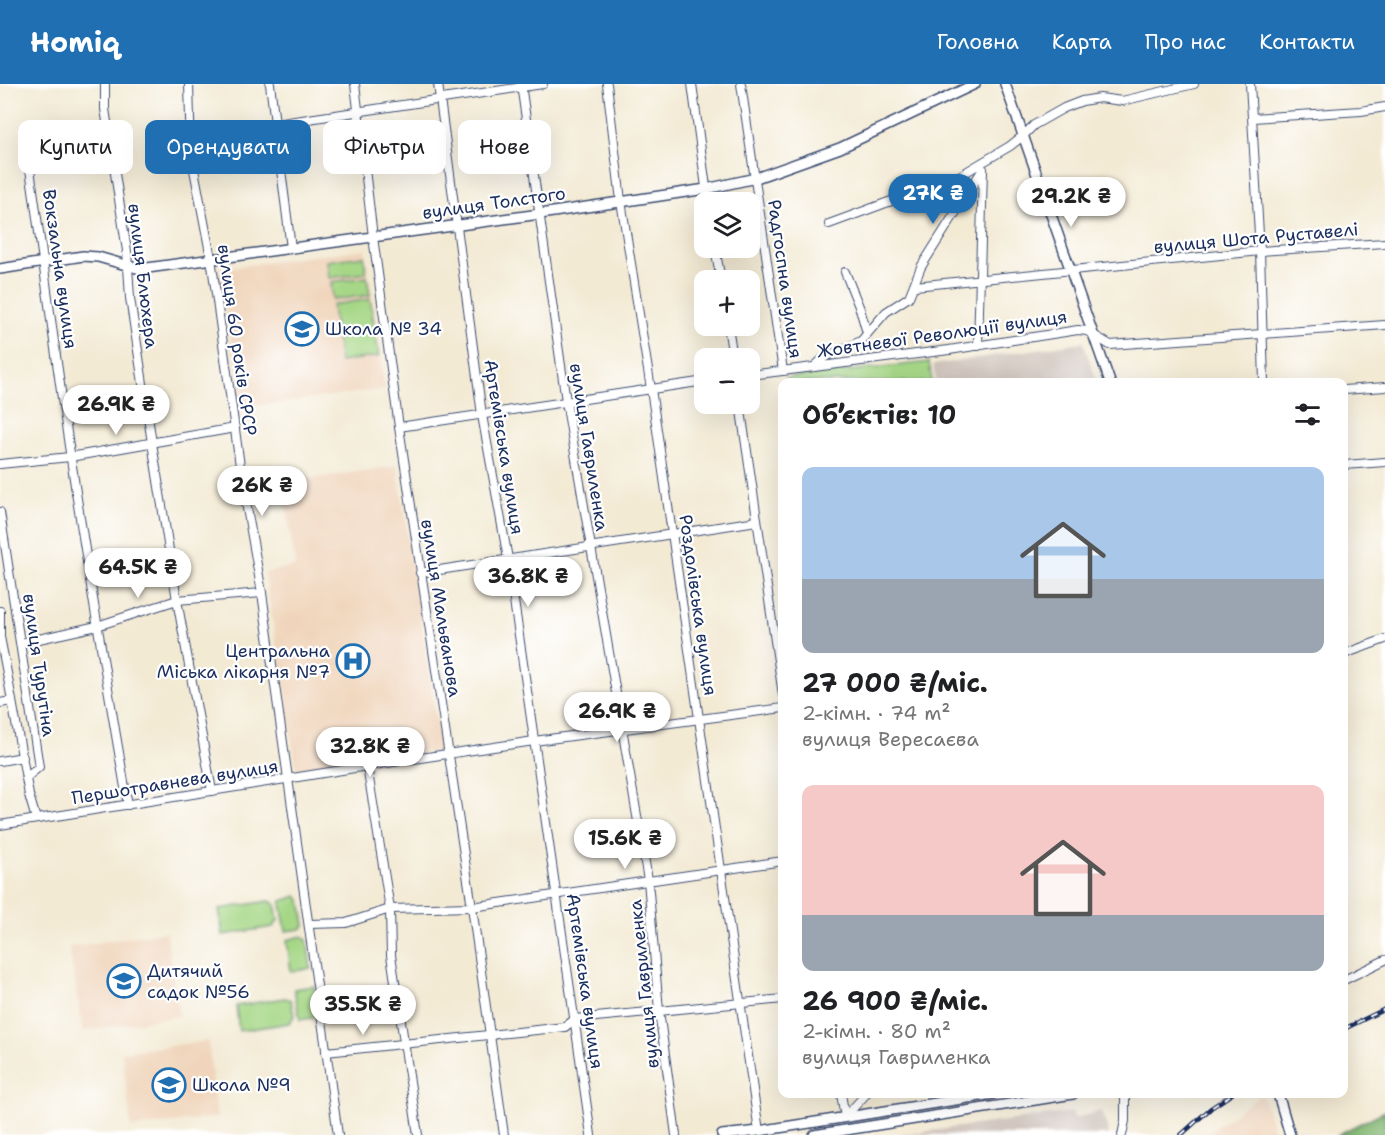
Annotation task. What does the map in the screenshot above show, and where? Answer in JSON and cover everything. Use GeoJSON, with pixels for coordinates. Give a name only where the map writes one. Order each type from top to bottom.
{"type":"FeatureCollection","features":[{"type":"Feature","properties":{"kind":"street","name":"вулиця Блюхера"},"geometry":{"type":"LineString","coordinates":[[105,84],[105,109],[129,266],[130,298],[177,600],[212,791]]}},
{"type":"Feature","properties":{"kind":"street","name":"вулиця 60 років СРСР"},"geometry":{"type":"LineString","coordinates":[[189,84],[190,120]]}},
{"type":"Feature","properties":{"kind":"street"},"geometry":{"type":"LineString","coordinates":[[270,84],[274,120]]}},
{"type":"Feature","properties":{"kind":"street","name":"вулиця Мальванова"},"geometry":{"type":"LineString","coordinates":[[355,84],[399,427],[504,1135]]}},
{"type":"Feature","properties":{"kind":"street","name":"Артемівська вулиця"},"geometry":{"type":"LineString","coordinates":[[438,84],[482,415],[508,559],[591,1135]]}},
{"type":"Feature","properties":{"kind":"street"},"geometry":{"type":"LineString","coordinates":[[303,120],[543,84]]}},
{"type":"Feature","properties":{"kind":"street","name":"Роздолівська вулиця"},"geometry":{"type":"LineString","coordinates":[[607,84],[621,201],[651,389],[759,1133]]}},
{"type":"Feature","properties":{"kind":"street"},"geometry":{"type":"LineString","coordinates":[[692,84],[706,192]]}},
{"type":"Feature","properties":{"kind":"street","name":"Радгоспна вулиця"},"geometry":{"type":"LineString","coordinates":[[741,84],[783,371]]}},
{"type":"Feature","properties":{"kind":"street","name":"вулиця Толстого"},"geometry":{"type":"LineString","coordinates":[[0,269],[82,256],[98,257],[140,268],[540,214],[706,189],[756,178],[840,148],[975,84]]}},
{"type":"Feature","properties":{"kind":"street"},"geometry":{"type":"LineString","coordinates":[[1005,84],[1109,378]]}},
{"type":"Feature","properties":{"kind":"street"},"geometry":{"type":"LineString","coordinates":[[829,224],[894,200],[939,188],[983,166],[1034,125],[1082,101],[1100,98],[1122,101],[1194,84]]}},
{"type":"Feature","properties":{"kind":"street"},"geometry":{"type":"LineString","coordinates":[[1250,84],[1260,251],[1264,378]]}},
{"type":"Feature","properties":{"kind":"street","name":"вулиця Гавриленка"},"geometry":{"type":"LineString","coordinates":[[521,86],[566,401],[648,880],[659,1011],[676,1135]]}},
{"type":"Feature","properties":{"kind":"street"},"geometry":{"type":"LineString","coordinates":[[1253,118],[1361,111],[1385,107]]}},
{"type":"Feature","properties":{"kind":"street"},"geometry":{"type":"LineString","coordinates":[[978,346],[978,281],[983,166]]}},
{"type":"Feature","properties":{"kind":"street"},"geometry":{"type":"LineString","coordinates":[[814,367],[825,357],[861,341],[886,312],[909,297],[921,267],[983,166]]}},
{"type":"Feature","properties":{"kind":"street","name":"Вокзальна вулиця"},"geometry":{"type":"LineString","coordinates":[[31,174],[70,457],[128,805]]}},
{"type":"Feature","properties":{"kind":"street","name":"вулиця 60 років СРСР"},"geometry":{"type":"LineString","coordinates":[[195,174],[211,258],[242,480],[262,593],[338,1135]]}},
{"type":"Feature","properties":{"kind":"street"},"geometry":{"type":"LineString","coordinates":[[281,174],[291,248]]}},
{"type":"Feature","properties":{"kind":"street","name":"вулиця Шота Руставелі"},"geometry":{"type":"LineString","coordinates":[[915,286],[1260,251],[1385,243]]}},
{"type":"Feature","properties":{"kind":"street"},"geometry":{"type":"LineString","coordinates":[[845,272],[867,333]]}},
{"type":"Feature","properties":{"kind":"street","name":"Жовтневої Революції вулиця"},"geometry":{"type":"LineString","coordinates":[[760,374],[978,346],[1078,330],[1087,331],[1110,345],[1385,325]]}},
{"type":"Feature","properties":{"kind":"street"},"geometry":{"type":"LineString","coordinates":[[399,427],[694,383]]}},
{"type":"Feature","properties":{"kind":"street"},"geometry":{"type":"LineString","coordinates":[[1348,390],[1385,387]]}},
{"type":"Feature","properties":{"kind":"street"},"geometry":{"type":"LineString","coordinates":[[741,414],[778,661]]}},
{"type":"Feature","properties":{"kind":"street"},"geometry":{"type":"LineString","coordinates":[[0,464],[70,457],[236,428]]}},
{"type":"Feature","properties":{"kind":"street"},"geometry":{"type":"LineString","coordinates":[[1348,465],[1385,462]]}},
{"type":"Feature","properties":{"kind":"street","name":"вулиця Турутіна"},"geometry":{"type":"LineString","coordinates":[[0,512],[39,767],[27,777]]}},
{"type":"Feature","properties":{"kind":"street"},"geometry":{"type":"LineString","coordinates":[[420,573],[757,521]]}},
{"type":"Feature","properties":{"kind":"street"},"geometry":{"type":"LineString","coordinates":[[0,559],[7,550]]}},
{"type":"Feature","properties":{"kind":"street"},"geometry":{"type":"LineString","coordinates":[[21,643],[97,626],[177,600],[262,593]]}},
{"type":"Feature","properties":{"kind":"street","name":"вулиця Турутіна"},"geometry":{"type":"LineString","coordinates":[[0,611],[0,637],[36,819]]}},
{"type":"Feature","properties":{"kind":"street"},"geometry":{"type":"LineString","coordinates":[[1348,653],[1385,639]]}},
{"type":"Feature","properties":{"kind":"street"},"geometry":{"type":"LineString","coordinates":[[0,703],[12,701]]}},
{"type":"Feature","properties":{"kind":"street","name":"Першотравнева вулиця"},"geometry":{"type":"LineString","coordinates":[[0,825],[534,741],[778,709]]}},
{"type":"Feature","properties":{"kind":"street"},"geometry":{"type":"LineString","coordinates":[[0,761],[23,757]]}},
{"type":"Feature","properties":{"kind":"street"},"geometry":{"type":"LineString","coordinates":[[368,766],[390,909],[391,955],[403,1044],[418,1135]]}},
{"type":"Feature","properties":{"kind":"street"},"geometry":{"type":"LineString","coordinates":[[309,924],[346,923],[390,909],[472,907],[778,862]]}},
{"type":"Feature","properties":{"kind":"street"},"geometry":{"type":"LineString","coordinates":[[1348,978],[1385,960]]}},
{"type":"Feature","properties":{"kind":"street"},"geometry":{"type":"LineString","coordinates":[[326,1052],[564,1027],[575,1019],[778,999]]}},
{"type":"Feature","properties":{"kind":"street"},"geometry":{"type":"LineString","coordinates":[[842,1098],[848,1132]]}},
{"type":"Feature","properties":{"kind":"street"},"geometry":{"type":"LineString","coordinates":[[845,1118],[862,1098]]}},
{"type":"Feature","properties":{"kind":"street"},"geometry":{"type":"LineString","coordinates":[[722,1135],[759,1133],[968,1098]]}},
{"type":"Feature","properties":{"kind":"street"},"geometry":{"type":"LineString","coordinates":[[814,1135],[848,1132],[1020,1098]]}},
{"type":"Feature","properties":{"kind":"street"},"geometry":{"type":"LineString","coordinates":[[1122,1135],[1125,1121],[1125,1098]]}},
{"type":"Feature","properties":{"kind":"street"},"geometry":{"type":"LineString","coordinates":[[1279,1098],[1290,1135]]}},
{"type":"Feature","properties":{"kind":"shaded area","name":"Школа № 34"},"geometry":{"type":"Polygon","coordinates":[[[365,249],[385,389],[241,408],[218,269],[365,249]]]}},
{"type":"Feature","properties":{"kind":"shaded area"},"geometry":{"type":"Polygon","coordinates":[[[1083,342],[1096,378],[935,378],[933,365],[1083,342]]]}},
{"type":"Feature","properties":{"kind":"shaded area","name":"Центральна Міська лікарня №7"},"geometry":{"type":"Polygon","coordinates":[[[397,466],[441,750],[297,773],[265,573],[296,566],[282,483],[397,466]]]}},
{"type":"Feature","properties":{"kind":"shaded area","name":"Дитячий садок №56"},"geometry":{"type":"Polygon","coordinates":[[[166,932],[179,1016],[83,1031],[69,947],[166,932]]]}},
{"type":"Feature","properties":{"kind":"shaded area","name":"Школа №9"},"geometry":{"type":"Polygon","coordinates":[[[208,1041],[217,1117],[131,1128],[122,1052],[208,1041]]]}},
{"type":"Feature","properties":{"kind":"shaded area"},"geometry":{"type":"Polygon","coordinates":[[[1256,1098],[1263,1098],[1275,1135],[1205,1135],[1256,1098]]]}},
{"type":"Feature","properties":{"kind":"shaded area"},"geometry":{"type":"Polygon","coordinates":[[[1102,1111],[1109,1133],[1107,1135],[899,1135],[1073,1112],[1074,1118],[1102,1111]]]}},
{"type":"Feature","properties":{"kind":"green space"},"geometry":{"type":"Polygon","coordinates":[[[364,256],[366,273],[329,278],[327,261],[364,256]]]}},
{"type":"Feature","properties":{"kind":"green space"},"geometry":{"type":"Polygon","coordinates":[[[367,277],[370,295],[333,300],[331,282],[367,277]]]}},
{"type":"Feature","properties":{"kind":"green space"},"geometry":{"type":"Polygon","coordinates":[[[370,299],[379,356],[340,362],[332,305],[370,299]]]}},
{"type":"Feature","properties":{"kind":"green space"},"geometry":{"type":"Polygon","coordinates":[[[929,362],[931,378],[786,378],[929,362]]]}},
{"type":"Feature","properties":{"kind":"green space"},"geometry":{"type":"Polygon","coordinates":[[[297,896],[301,901],[305,925],[301,929],[286,931],[281,904],[282,901],[297,896]]]}},
{"type":"Feature","properties":{"kind":"green space"},"geometry":{"type":"Polygon","coordinates":[[[269,901],[275,904],[278,920],[273,927],[223,935],[219,909],[269,901]]]}},
{"type":"Feature","properties":{"kind":"green space"},"geometry":{"type":"Polygon","coordinates":[[[302,936],[307,940],[311,968],[291,972],[287,940],[302,936]]]}},
{"type":"Feature","properties":{"kind":"green space"},"geometry":{"type":"Polygon","coordinates":[[[314,986],[318,1017],[300,1020],[294,989],[314,986]]]}},
{"type":"Feature","properties":{"kind":"green space"},"geometry":{"type":"Polygon","coordinates":[[[285,998],[291,1000],[294,1016],[289,1023],[239,1031],[236,1006],[285,998]]]}},
{"type":"Feature","properties":{"kind":"green space"},"geometry":{"type":"Polygon","coordinates":[[[1385,1111],[1385,1135],[1337,1135],[1385,1111]]]}},
{"type":"Feature","properties":{"kind":"railway"},"geometry":{"type":"LineString","coordinates":[[1348,1027],[1385,1009]]}},
{"type":"Feature","properties":{"kind":"railway"},"geometry":{"type":"LineString","coordinates":[[1181,1135],[1211,1108],[1226,1098]]}},
{"type":"Feature","properties":{"kind":"place","name":"Школа № 34"},"geometry":{"type":"Point","coordinates":[302,329]}},
{"type":"Feature","properties":{"kind":"place","name":"Центральна Міська лікарня №7"},"geometry":{"type":"Point","coordinates":[353,661]}},
{"type":"Feature","properties":{"kind":"place","name":"Дитячий садок №56"},"geometry":{"type":"Point","coordinates":[124,981]}},
{"type":"Feature","properties":{"kind":"place","name":"Школа №9"},"geometry":{"type":"Point","coordinates":[169,1085]}}]}
